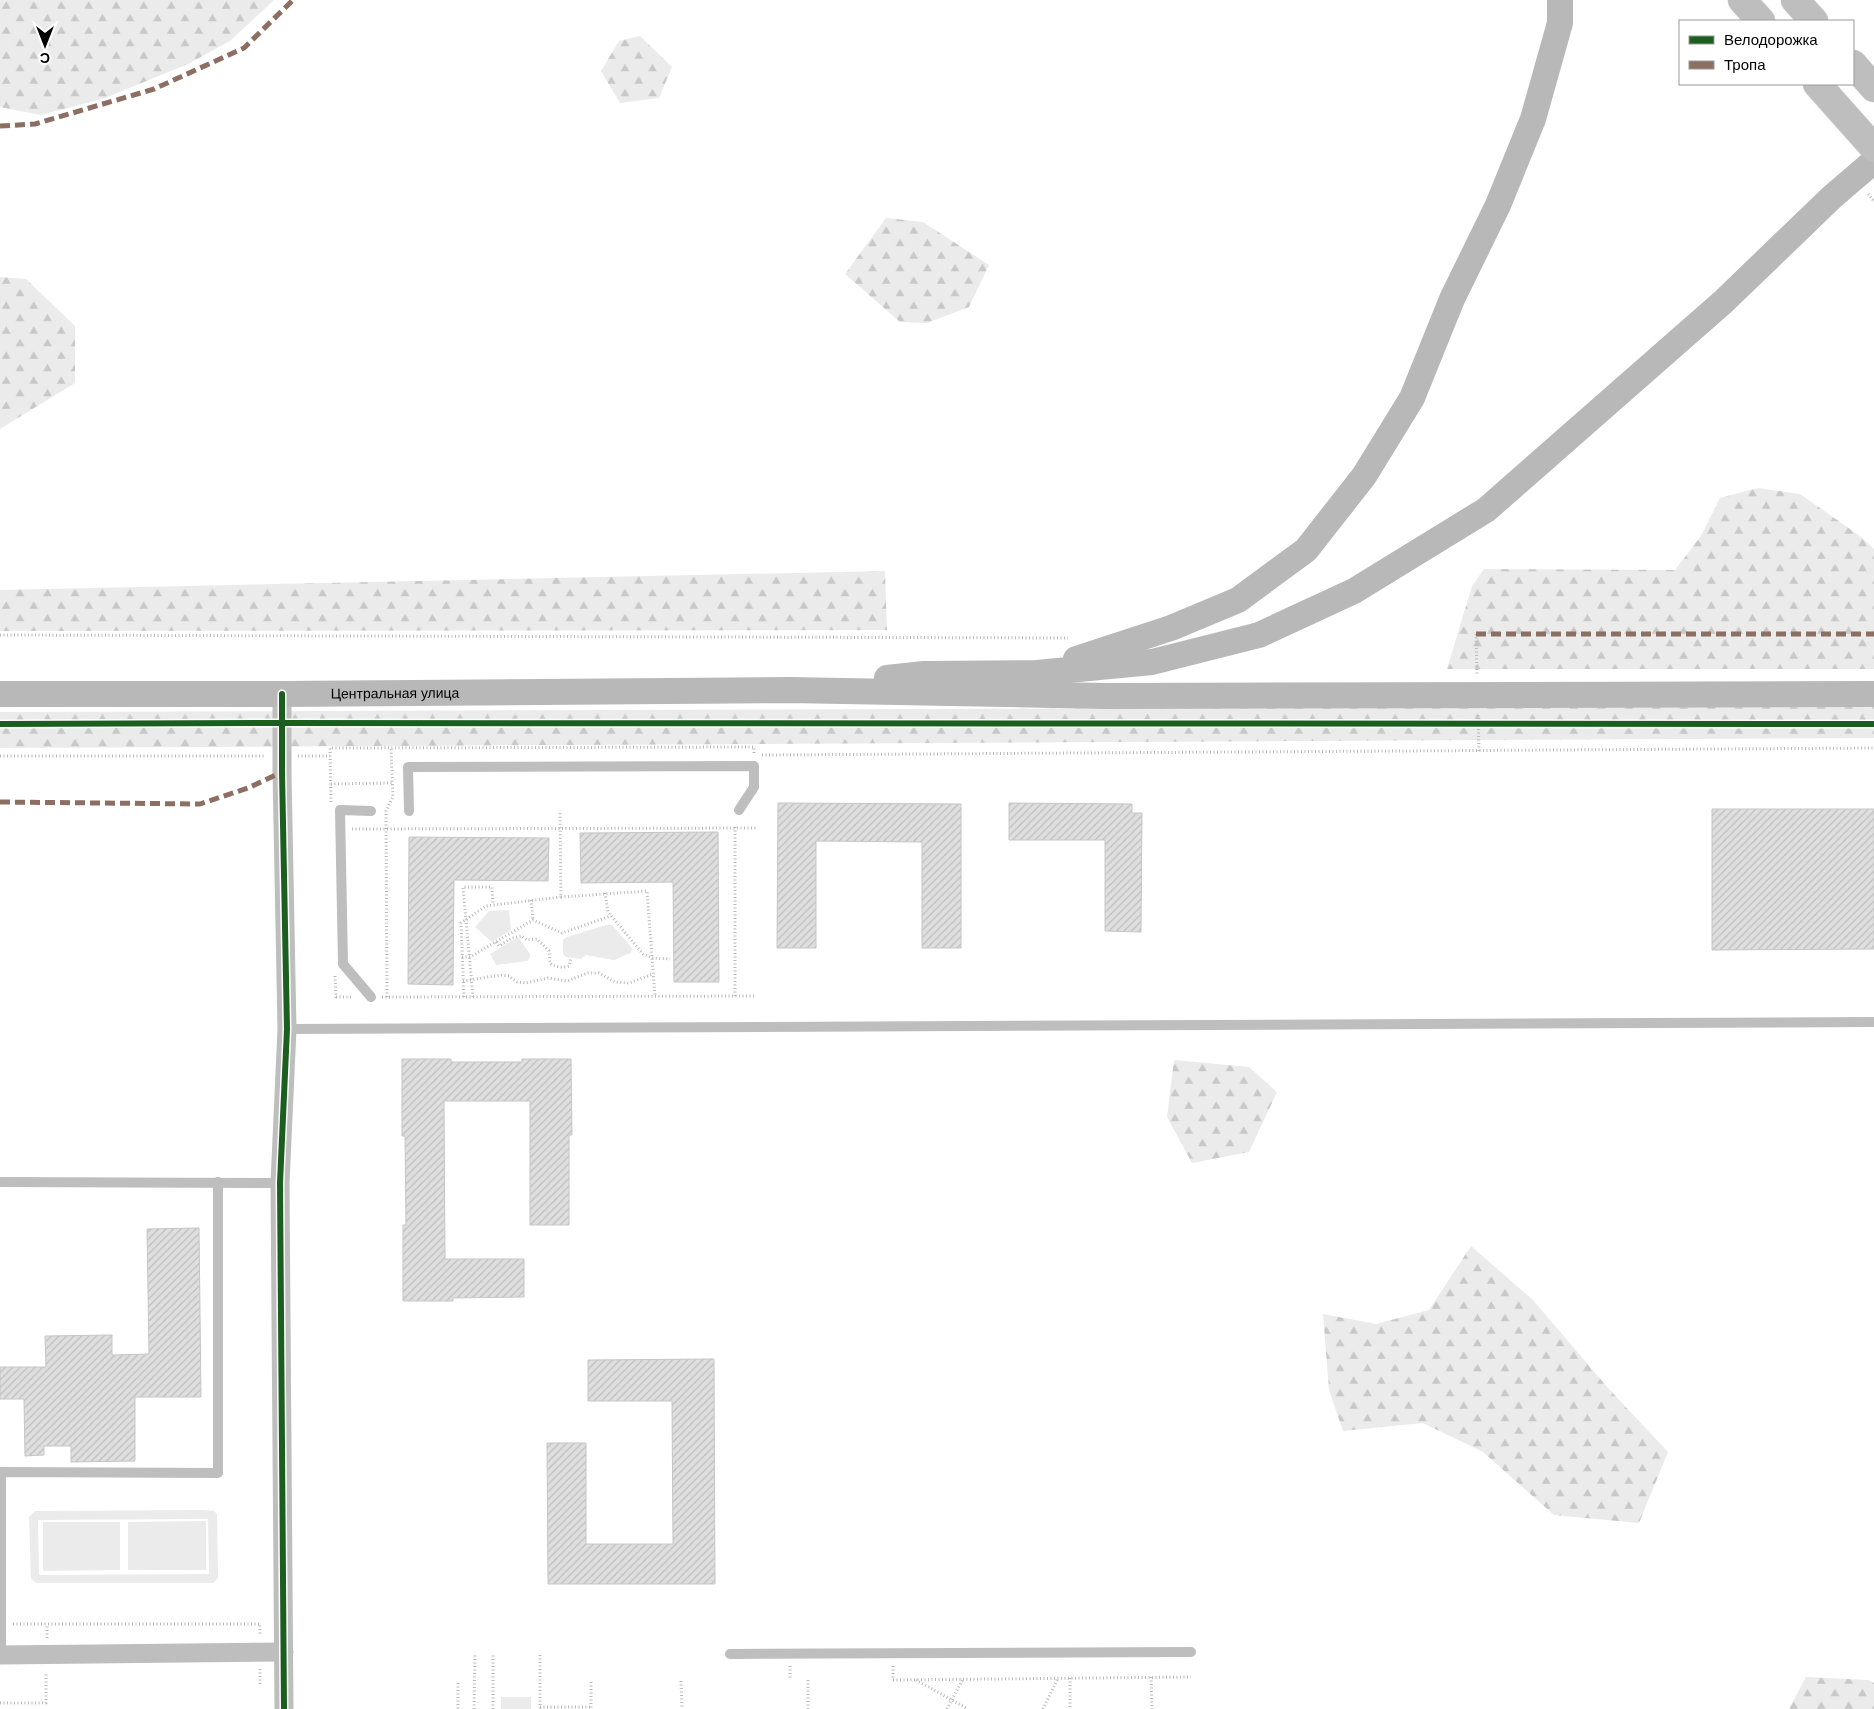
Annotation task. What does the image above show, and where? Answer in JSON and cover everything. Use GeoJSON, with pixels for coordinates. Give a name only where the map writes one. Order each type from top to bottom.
{"type":"FeatureCollection","features":[{"type":"Feature","properties":{"kind":"highway"},"geometry":{"type":"LineString","coordinates":[[1742,0],[1760,20]]}},
{"type":"Feature","properties":{"kind":"highway"},"geometry":{"type":"LineString","coordinates":[[1795,0],[1813,20]]}},
{"type":"Feature","properties":{"kind":"highway"},"geometry":{"type":"LineString","coordinates":[[1854,65],[1874,88]]}},
{"type":"Feature","properties":{"kind":"highway"},"geometry":{"type":"LineString","coordinates":[[1818,85],[1874,148]]}},
{"type":"Feature","properties":{"kind":"main road"},"geometry":{"type":"LineString","coordinates":[[1037,673],[1171,628],[1238,600],[1306,550],[1364,476],[1412,398],[1452,299],[1498,205],[1533,119],[1560,23],[1560,0]]}},
{"type":"Feature","properties":{"kind":"main road"},"geometry":{"type":"LineString","coordinates":[[789,690],[924,674],[1037,673],[1152,662],[1259,635],[1354,591],[1486,510],[1723,302],[1832,197],[1874,161]]}},
{"type":"Feature","properties":{"kind":"main road"},"geometry":{"type":"LineString","coordinates":[[789,690],[1106,696],[1874,694]]}},
{"type":"Feature","properties":{"kind":"main road","name":"Центральная улица"},"geometry":{"type":"LineString","coordinates":[[0,694],[789,690]]}},
{"type":"Feature","properties":{"kind":"street"},"geometry":{"type":"LineString","coordinates":[[282,694],[287,1029],[280,1183],[284,1709]]}},
{"type":"Feature","properties":{"kind":"street"},"geometry":{"type":"LineString","coordinates":[[0,1655],[284,1652]]}},
{"type":"Feature","properties":{"kind":"lane"},"geometry":{"type":"LineString","coordinates":[[409,811],[408,767],[754,766],[754,787],[737,814]]}},
{"type":"Feature","properties":{"kind":"lane"},"geometry":{"type":"LineString","coordinates":[[371,811],[340,810],[343,964],[371,997]]}},
{"type":"Feature","properties":{"kind":"lane"},"geometry":{"type":"LineString","coordinates":[[287,1029],[1874,1022]]}},
{"type":"Feature","properties":{"kind":"lane"},"geometry":{"type":"LineString","coordinates":[[0,1182],[280,1183]]}},
{"type":"Feature","properties":{"kind":"lane"},"geometry":{"type":"LineString","coordinates":[[0,1655],[1,1472],[218,1473],[218,1182]]}},
{"type":"Feature","properties":{"kind":"lane"},"geometry":{"type":"LineString","coordinates":[[730,1654],[1191,1652]]}},
{"type":"Feature","properties":{"kind":"path"},"geometry":{"type":"LineString","coordinates":[[0,635],[1076,638]]}},
{"type":"Feature","properties":{"kind":"path"},"geometry":{"type":"LineString","coordinates":[[0,756],[330,756],[330,748],[748,746],[754,746],[754,756],[1874,748]]}},
{"type":"Feature","properties":{"kind":"path"},"geometry":{"type":"LineString","coordinates":[[748,746],[748,766]]}},
{"type":"Feature","properties":{"kind":"path"},"geometry":{"type":"LineString","coordinates":[[387,998],[386,811],[393,797],[392,748]]}},
{"type":"Feature","properties":{"kind":"path"},"geometry":{"type":"LineString","coordinates":[[331,784],[392,783]]}},
{"type":"Feature","properties":{"kind":"path"},"geometry":{"type":"LineString","coordinates":[[560,810],[561,897]]}},
{"type":"Feature","properties":{"kind":"path"},"geometry":{"type":"LineString","coordinates":[[736,996],[735,828],[737,814]]}},
{"type":"Feature","properties":{"kind":"path"},"geometry":{"type":"LineString","coordinates":[[340,829],[756,828]]}},
{"type":"Feature","properties":{"kind":"path"},"geometry":{"type":"LineString","coordinates":[[473,997],[463,887],[492,887],[493,905]]}},
{"type":"Feature","properties":{"kind":"path"},"geometry":{"type":"LineString","coordinates":[[464,997],[461,923],[486,906],[561,897],[647,891],[655,997]]}},
{"type":"Feature","properties":{"kind":"path"},"geometry":{"type":"LineString","coordinates":[[605,894],[608,912],[643,954],[652,958],[670,959]]}},
{"type":"Feature","properties":{"kind":"path"},"geometry":{"type":"LineString","coordinates":[[530,900],[533,920]]}},
{"type":"Feature","properties":{"kind":"path"},"geometry":{"type":"LineString","coordinates":[[533,920],[562,933],[611,916]]}},
{"type":"Feature","properties":{"kind":"path"},"geometry":{"type":"LineString","coordinates":[[462,957],[470,957],[533,920]]}},
{"type":"Feature","properties":{"kind":"path"},"geometry":{"type":"LineString","coordinates":[[496,942],[498,946],[512,938],[522,936],[527,940],[537,939],[549,950],[550,963],[553,966],[569,966],[571,958]]}},
{"type":"Feature","properties":{"kind":"path"},"geometry":{"type":"LineString","coordinates":[[463,981],[501,975],[510,976],[517,982],[526,983],[536,979],[548,978],[567,981],[588,973],[599,973],[615,982],[629,983],[653,974]]}},
{"type":"Feature","properties":{"kind":"path"},"geometry":{"type":"LineString","coordinates":[[371,997],[756,996]]}},
{"type":"Feature","properties":{"kind":"path"},"geometry":{"type":"LineString","coordinates":[[1,1624],[260,1624],[260,1686]]}},
{"type":"Feature","properties":{"kind":"path"},"geometry":{"type":"LineString","coordinates":[[0,1703],[46,1703],[47,1624]]}},
{"type":"Feature","properties":{"kind":"path"},"geometry":{"type":"LineString","coordinates":[[474,1709],[475,1655]]}},
{"type":"Feature","properties":{"kind":"path"},"geometry":{"type":"LineString","coordinates":[[493,1655],[493,1709]]}},
{"type":"Feature","properties":{"kind":"path"},"geometry":{"type":"LineString","coordinates":[[540,1655],[540,1708],[591,1708],[591,1682]]}},
{"type":"Feature","properties":{"kind":"path"},"geometry":{"type":"LineString","coordinates":[[893,1680],[1191,1676]]}},
{"type":"Feature","properties":{"kind":"path"},"geometry":{"type":"LineString","coordinates":[[1151,1677],[1152,1709]]}},
{"type":"Feature","properties":{"kind":"path"},"geometry":{"type":"LineString","coordinates":[[1043,1709],[1058,1678]]}},
{"type":"Feature","properties":{"kind":"path"},"geometry":{"type":"LineString","coordinates":[[1070,1678],[1070,1709]]}},
{"type":"Feature","properties":{"kind":"path"},"geometry":{"type":"LineString","coordinates":[[914,1679],[968,1709]]}},
{"type":"Feature","properties":{"kind":"path"},"geometry":{"type":"LineString","coordinates":[[947,1709],[964,1679]]}},
{"type":"Feature","properties":{"kind":"path"},"geometry":{"type":"LineString","coordinates":[[808,1680],[808,1709]]}},
{"type":"Feature","properties":{"kind":"path"},"geometry":{"type":"LineString","coordinates":[[681,1681],[682,1709]]}},
{"type":"Feature","properties":{"kind":"path"},"geometry":{"type":"LineString","coordinates":[[458,1683],[458,1709]]}},
{"type":"Feature","properties":{"kind":"path"},"geometry":{"type":"LineString","coordinates":[[1047,1701],[1047,1709]]}},
{"type":"Feature","properties":{"kind":"green space"},"geometry":{"type":"Polygon","coordinates":[[[0,0],[274,0],[230,41],[188,64],[105,98],[41,115],[0,107],[0,0]]]}},
{"type":"Feature","properties":{"kind":"green space"},"geometry":{"type":"Polygon","coordinates":[[[640,36],[672,67],[659,98],[620,103],[601,71],[619,41],[640,36]]]}},
{"type":"Feature","properties":{"kind":"green space"},"geometry":{"type":"Polygon","coordinates":[[[886,218],[923,222],[989,265],[969,307],[927,323],[900,322],[845,274],[886,218]]]}},
{"type":"Feature","properties":{"kind":"green space"},"geometry":{"type":"Polygon","coordinates":[[[0,277],[26,279],[75,326],[75,383],[0,429],[0,277]]]}},
{"type":"Feature","properties":{"kind":"green space"},"geometry":{"type":"Polygon","coordinates":[[[1758,488],[1800,494],[1860,536],[1874,549],[1874,669],[1447,669],[1472,586],[1484,569],[1675,570],[1701,536],[1720,498],[1758,488]]]}},
{"type":"Feature","properties":{"kind":"green space"},"geometry":{"type":"Polygon","coordinates":[[[885,571],[887,630],[0,631],[0,590],[885,571]]]}},
{"type":"Feature","properties":{"kind":"green space"},"geometry":{"type":"Polygon","coordinates":[[[1874,706],[1874,738],[0,748],[0,712],[1874,706]]]}},
{"type":"Feature","properties":{"kind":"green space"},"geometry":{"type":"Polygon","coordinates":[[[509,910],[511,930],[492,942],[475,927],[489,911],[509,910]]]}},
{"type":"Feature","properties":{"kind":"green space"},"geometry":{"type":"Polygon","coordinates":[[[606,925],[612,925],[632,948],[631,953],[614,960],[586,955],[581,959],[566,957],[563,954],[563,940],[567,937],[606,925]]]}},
{"type":"Feature","properties":{"kind":"green space"},"geometry":{"type":"Polygon","coordinates":[[[519,938],[530,954],[530,958],[527,961],[496,965],[490,954],[519,938]]]}},
{"type":"Feature","properties":{"kind":"green space"},"geometry":{"type":"Polygon","coordinates":[[[1174,1060],[1249,1067],[1277,1092],[1249,1152],[1192,1163],[1167,1117],[1174,1060]]]}},
{"type":"Feature","properties":{"kind":"green space"},"geometry":{"type":"Polygon","coordinates":[[[1471,1246],[1533,1300],[1608,1388],[1668,1452],[1639,1523],[1554,1515],[1483,1452],[1423,1423],[1343,1431],[1329,1390],[1323,1314],[1376,1324],[1429,1310],[1471,1246]]]}},
{"type":"Feature","properties":{"kind":"green space"},"geometry":{"type":"Polygon","coordinates":[[[35,1511],[214,1511],[217,1514],[218,1578],[213,1583],[37,1583],[31,1579],[29,1517],[35,1511]],[[208,1519],[38,1520],[39,1575],[209,1574],[208,1519]]]}},
{"type":"Feature","properties":{"kind":"green space"},"geometry":{"type":"Polygon","coordinates":[[[206,1521],[206,1570],[128,1570],[128,1522],[206,1521]]]}},
{"type":"Feature","properties":{"kind":"green space"},"geometry":{"type":"Polygon","coordinates":[[[43,1522],[120,1522],[120,1570],[43,1571],[43,1522]]]}},
{"type":"Feature","properties":{"kind":"green space"},"geometry":{"type":"Polygon","coordinates":[[[1806,1677],[1868,1680],[1874,1683],[1874,1709],[1789,1709],[1806,1677]]]}},
{"type":"Feature","properties":{"kind":"green space"},"geometry":{"type":"Polygon","coordinates":[[[501,1697],[531,1697],[531,1709],[501,1709],[501,1697]]]}},
{"type":"Feature","properties":{"kind":"building"},"geometry":{"type":"Polygon","coordinates":[[[778,803],[961,804],[961,948],[922,948],[922,842],[816,841],[816,948],[777,948],[778,803]]]}},
{"type":"Feature","properties":{"kind":"building"},"geometry":{"type":"Polygon","coordinates":[[[1009,803],[1132,804],[1132,813],[1142,813],[1141,932],[1105,931],[1105,840],[1009,840],[1009,803]]]}},
{"type":"Feature","properties":{"kind":"building"},"geometry":{"type":"Polygon","coordinates":[[[1712,809],[1874,809],[1874,949],[1712,950],[1712,809]]]}},
{"type":"Feature","properties":{"kind":"building"},"geometry":{"type":"Polygon","coordinates":[[[718,832],[719,982],[674,982],[673,882],[581,883],[580,833],[718,832]]]}},
{"type":"Feature","properties":{"kind":"building"},"geometry":{"type":"Polygon","coordinates":[[[409,837],[549,838],[548,881],[454,880],[453,985],[408,984],[409,837]]]}},
{"type":"Feature","properties":{"kind":"building"},"geometry":{"type":"Polygon","coordinates":[[[402,1059],[451,1059],[451,1062],[522,1062],[522,1059],[571,1059],[572,1135],[569,1135],[569,1225],[530,1225],[530,1101],[444,1101],[445,1259],[524,1259],[524,1297],[453,1298],[453,1301],[403,1301],[403,1225],[406,1225],[405,1136],[402,1136],[402,1059]]]}},
{"type":"Feature","properties":{"kind":"building"},"geometry":{"type":"Polygon","coordinates":[[[199,1228],[201,1397],[135,1397],[135,1461],[71,1462],[71,1446],[44,1446],[44,1455],[25,1456],[24,1399],[0,1399],[0,1367],[46,1367],[45,1336],[112,1335],[112,1355],[149,1354],[147,1229],[199,1228]]]}},
{"type":"Feature","properties":{"kind":"building"},"geometry":{"type":"Polygon","coordinates":[[[714,1359],[715,1584],[548,1584],[547,1443],[586,1443],[586,1544],[673,1544],[672,1401],[588,1401],[588,1360],[714,1359]]]}},
{"type":"Feature","properties":{"kind":"marked path"},"geometry":{"type":"LineString","coordinates":[[0,126],[35,124],[154,89],[244,48],[293,0]]}},
{"type":"Feature","properties":{"kind":"marked path"},"geometry":{"type":"LineString","coordinates":[[1476,634],[1874,634]]}},
{"type":"Feature","properties":{"kind":"marked path"},"geometry":{"type":"LineString","coordinates":[[0,802],[200,804],[248,788],[282,772]]}},
{"type":"Feature","properties":{"kind":"cycle path"},"geometry":{"type":"LineString","coordinates":[[282,694],[287,1029],[280,1183],[284,1709]]}},
{"type":"Feature","properties":{"kind":"cycle path"},"geometry":{"type":"LineString","coordinates":[[0,724],[1874,724]]}}]}
